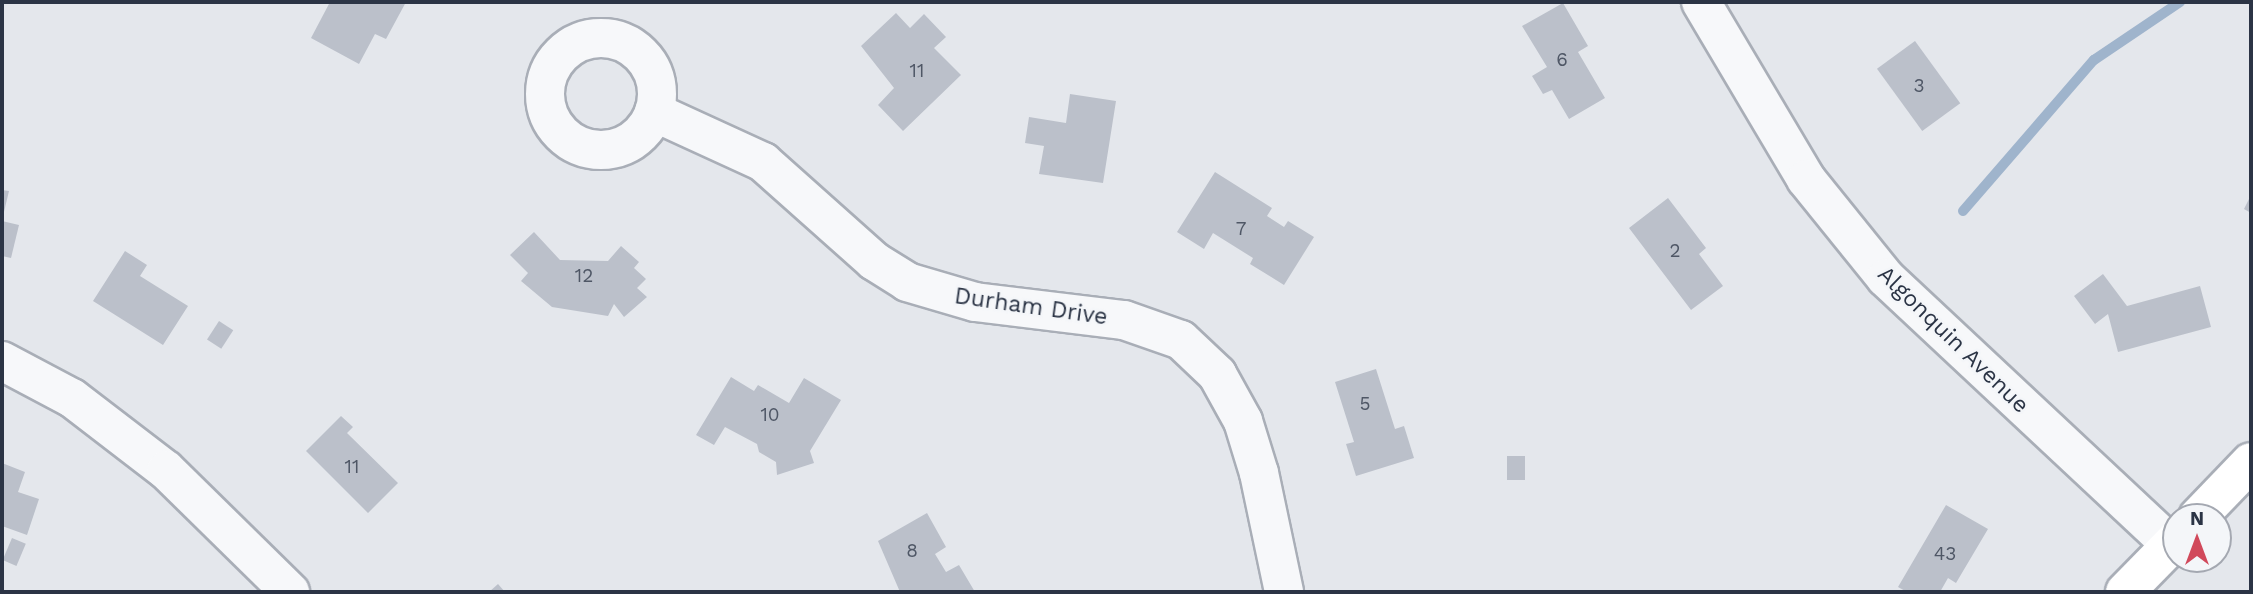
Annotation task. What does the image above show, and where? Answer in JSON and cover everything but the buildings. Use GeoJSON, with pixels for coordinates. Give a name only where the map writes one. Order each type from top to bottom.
{"type":"FeatureCollection","features":[{"type":"Feature","properties":{"kind":"main road"},"geometry":{"type":"LineString","coordinates":[[2211,503],[2251,462]]}},
{"type":"Feature","properties":{"kind":"main road"},"geometry":{"type":"LineString","coordinates":[[2126,592],[2162,555]]}},
{"type":"Feature","properties":{"kind":"street","name":"Algonquin Avenue"},"geometry":{"type":"LineString","coordinates":[[1701,2],[1806,178],[1886,278],[2162,532]]}},
{"type":"Feature","properties":{"kind":"street","name":"Durham Drive"},"geometry":{"type":"LineString","coordinates":[[654,112],[763,162],[874,261],[907,282],[975,302],[1124,320],[1181,340],[1217,374],[1243,421],[1259,473],[1284,592]]}},
{"type":"Feature","properties":{"kind":"street"},"geometry":{"type":"LineString","coordinates":[[2,361],[72,398],[166,470],[290,592]]}},
{"type":"Feature","properties":{"kind":"waterway"},"geometry":{"type":"LineString","coordinates":[[1963,211],[2094,60],[2180,2]]}}]}
